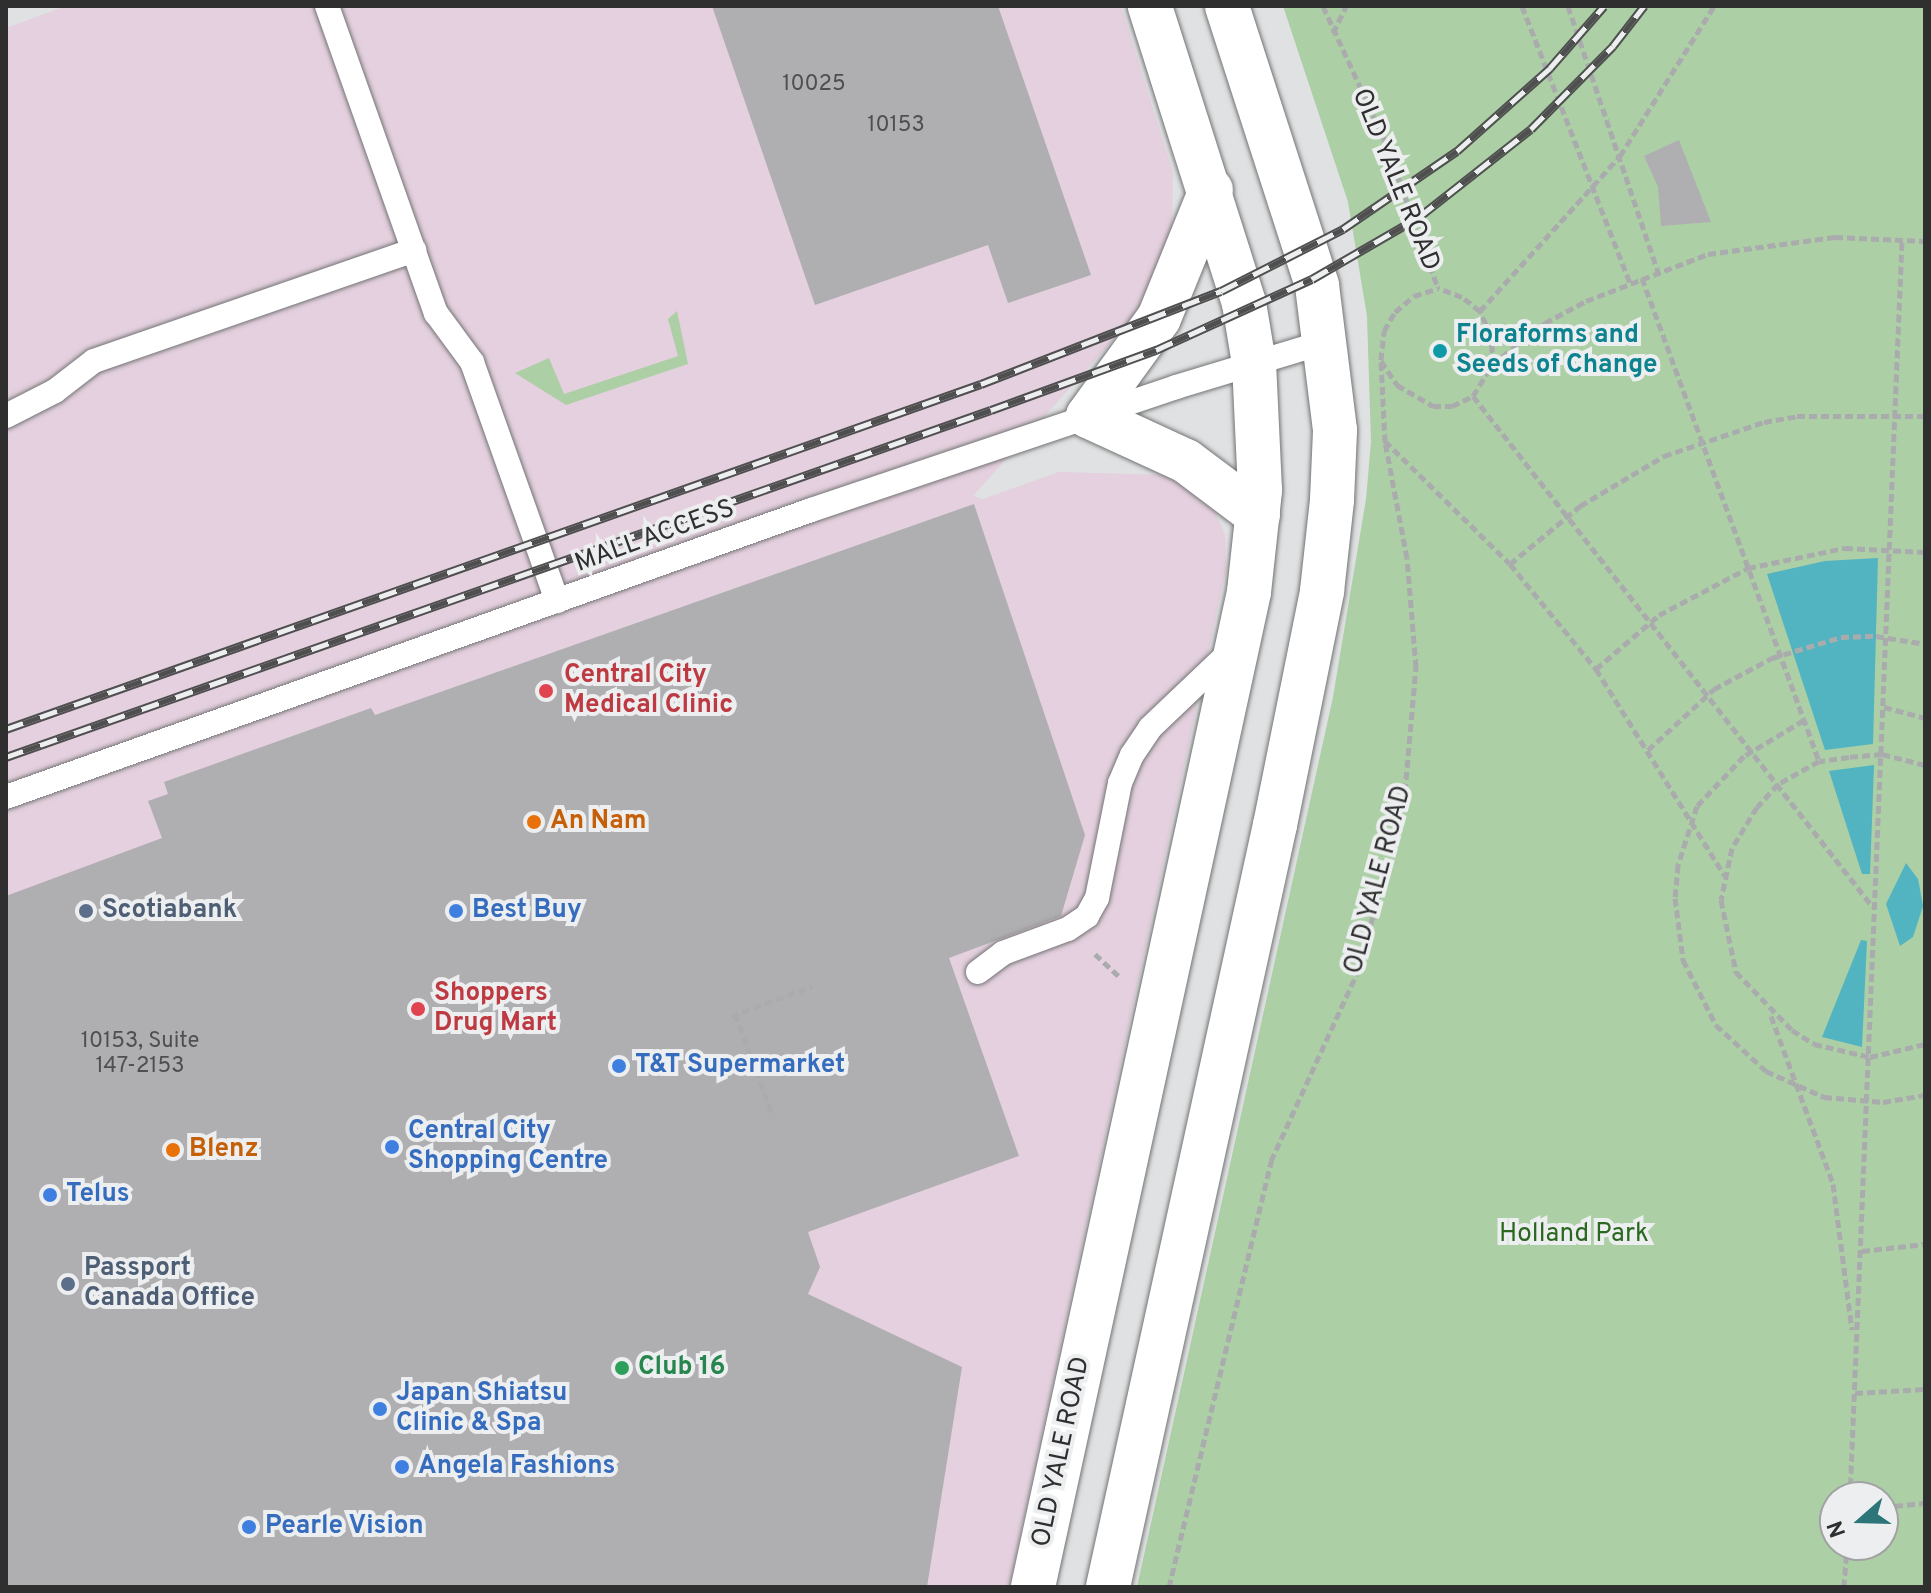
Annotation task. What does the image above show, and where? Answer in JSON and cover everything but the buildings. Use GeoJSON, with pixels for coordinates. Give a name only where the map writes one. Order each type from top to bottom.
{"type":"FeatureCollection","features":[{"type":"Feature","properties":{"kind":"main road","name":"OLD YALE ROAD"},"geometry":{"type":"LineString","coordinates":[[1033,1587],[1238,644],[1258,515],[1254,363],[1244,303],[1211,190],[1150,6]]}},
{"type":"Feature","properties":{"kind":"main road"},"geometry":{"type":"LineString","coordinates":[[1108,1587],[1322,591],[1335,430],[1328,341],[1298,217],[1227,6]]}},
{"type":"Feature","properties":{"kind":"main road"},"geometry":{"type":"LineString","coordinates":[[1211,190],[1159,318],[1088,416],[1186,461],[1258,515]]}},
{"type":"Feature","properties":{"kind":"lane"},"geometry":{"type":"LineString","coordinates":[[327,6],[436,313],[472,362],[557,601]]}},
{"type":"Feature","properties":{"kind":"lane"},"geometry":{"type":"LineString","coordinates":[[6,416],[55,391],[94,361],[414,250]]}},
{"type":"Feature","properties":{"kind":"lane","name":"MALL ACCESS"},"geometry":{"type":"LineString","coordinates":[[6,797],[1088,416],[1328,341]]}},
{"type":"Feature","properties":{"kind":"lane"},"geometry":{"type":"LineString","coordinates":[[978,972],[1003,953],[1068,929],[1087,916],[1097,898],[1120,783],[1150,728],[1238,644]]}},
{"type":"Feature","properties":{"kind":"path","name":"OLD YALE ROAD"},"geometry":{"type":"LineString","coordinates":[[1169,1587],[1271,1161],[1358,971],[1404,803],[1416,667],[1407,558],[1385,442],[1381,360],[1384,331],[1395,312],[1414,296],[1438,288],[1385,141],[1333,34],[1323,6]]}},
{"type":"Feature","properties":{"kind":"path"},"geometry":{"type":"LineString","coordinates":[[1333,34],[1346,6]]}},
{"type":"Feature","properties":{"kind":"path"},"geometry":{"type":"LineString","coordinates":[[1522,6],[1630,283]]}},
{"type":"Feature","properties":{"kind":"path"},"geometry":{"type":"LineString","coordinates":[[1568,6],[1658,272]]}},
{"type":"Feature","properties":{"kind":"path"},"geometry":{"type":"LineString","coordinates":[[1480,311],[1620,156],[1714,6]]}},
{"type":"Feature","properties":{"kind":"path"},"geometry":{"type":"LineString","coordinates":[[1381,360],[1397,385],[1433,406],[1452,406],[1473,396],[1493,364],[1545,323],[1658,272],[1762,244],[1835,237],[1925,241]]}},
{"type":"Feature","properties":{"kind":"path"},"geometry":{"type":"LineString","coordinates":[[1851,1481],[1854,1343],[1869,1101],[1873,907],[1902,238]]}},
{"type":"Feature","properties":{"kind":"path"},"geometry":{"type":"LineString","coordinates":[[1642,278],[1819,761]]}},
{"type":"Feature","properties":{"kind":"path"},"geometry":{"type":"LineString","coordinates":[[1438,288],[1462,297],[1480,311],[1491,335],[1493,364]]}},
{"type":"Feature","properties":{"kind":"path"},"geometry":{"type":"LineString","coordinates":[[1473,396],[1873,907]]}},
{"type":"Feature","properties":{"kind":"path"},"geometry":{"type":"LineString","coordinates":[[1510,564],[1566,518],[1619,481],[1664,456],[1797,416],[1896,413],[1925,416]]}},
{"type":"Feature","properties":{"kind":"path"},"geometry":{"type":"LineString","coordinates":[[1385,442],[1510,564],[1596,669],[1724,876]]}},
{"type":"Feature","properties":{"kind":"path"},"geometry":{"type":"LineString","coordinates":[[1596,669],[1649,623],[1700,590],[1748,568],[1812,552],[1890,548],[1925,552]]}},
{"type":"Feature","properties":{"kind":"path"},"geometry":{"type":"LineString","coordinates":[[1648,750],[1706,696],[1780,655],[1826,639],[1884,637],[1925,644]]}},
{"type":"Feature","properties":{"kind":"path"},"geometry":{"type":"LineString","coordinates":[[1884,707],[1925,718]]}},
{"type":"Feature","properties":{"kind":"path"},"geometry":{"type":"LineString","coordinates":[[1804,720],[1751,751],[1711,786],[1692,820],[1675,898],[1683,960],[1698,996],[1726,1036],[1766,1071],[1801,1090],[1869,1101],[1925,1095]]}},
{"type":"Feature","properties":{"kind":"path"},"geometry":{"type":"LineString","coordinates":[[1925,765],[1882,754],[1819,761],[1778,784],[1742,827],[1724,876],[1723,924],[1736,972],[1769,1012],[1814,1044],[1870,1057],[1925,1044]]}},
{"type":"Feature","properties":{"kind":"path"},"geometry":{"type":"LineString","coordinates":[[773,1116],[740,1026],[733,1015],[813,986]]}},
{"type":"Feature","properties":{"kind":"path"},"geometry":{"type":"LineString","coordinates":[[1769,1012],[1801,1090],[1833,1184],[1854,1343]]}},
{"type":"Feature","properties":{"kind":"path"},"geometry":{"type":"LineString","coordinates":[[1862,1251],[1925,1244]]}},
{"type":"Feature","properties":{"kind":"path"},"geometry":{"type":"LineString","coordinates":[[1855,1393],[1925,1389]]}},
{"type":"Feature","properties":{"kind":"path"},"geometry":{"type":"LineString","coordinates":[[1899,1505],[1925,1503]]}},
{"type":"Feature","properties":{"kind":"path"},"geometry":{"type":"LineString","coordinates":[[1844,1587],[1846,1561]]}},
{"type":"Feature","properties":{"kind":"shaded area"},"geometry":{"type":"Polygon","coordinates":[[[66,6],[1121,6],[1173,173],[1172,228],[1157,291],[973,496],[983,499],[1059,472],[1167,475],[1213,508],[1225,535],[1226,570],[1009,1587],[6,1587],[6,28],[66,6]]]}},
{"type":"Feature","properties":{"kind":"green space","name":"Holland Park"},"geometry":{"type":"Polygon","coordinates":[[[1283,6],[1925,6],[1925,1587],[1137,1587],[1333,697],[1366,499],[1371,442],[1367,316],[1348,202],[1283,6]]]}},
{"type":"Feature","properties":{"kind":"green space"},"geometry":{"type":"Polygon","coordinates":[[[677,311],[688,364],[566,405],[515,373],[549,358],[564,394],[678,356],[668,319],[677,311]]]}},
{"type":"Feature","properties":{"kind":"water"},"geometry":{"type":"Polygon","coordinates":[[[1878,558],[1873,744],[1825,750],[1767,574],[1825,561],[1878,558]]]}},
{"type":"Feature","properties":{"kind":"water"},"geometry":{"type":"Polygon","coordinates":[[[1874,765],[1870,874],[1862,874],[1829,771],[1874,765]]]}},
{"type":"Feature","properties":{"kind":"water"},"geometry":{"type":"Polygon","coordinates":[[[1906,863],[1918,879],[1923,906],[1913,937],[1900,946],[1886,904],[1906,863]]]}},
{"type":"Feature","properties":{"kind":"water"},"geometry":{"type":"Polygon","coordinates":[[[1861,940],[1867,941],[1862,1047],[1822,1037],[1861,940]]]}},
{"type":"Feature","properties":{"kind":"railway"},"geometry":{"type":"LineString","coordinates":[[6,729],[981,384],[1221,291],[1343,229],[1457,151],[1550,68],[1604,6]]}},
{"type":"Feature","properties":{"kind":"railway"},"geometry":{"type":"LineString","coordinates":[[6,757],[1156,350],[1312,279],[1419,217],[1531,129],[1613,46],[1644,6]]}},
{"type":"Feature","properties":{"kind":"place","name":"Floraforms and Seeds of Change"},"geometry":{"type":"Point","coordinates":[1440,351]}},
{"type":"Feature","properties":{"kind":"place","name":"Central City Medical Clinic"},"geometry":{"type":"Point","coordinates":[546,691]}},
{"type":"Feature","properties":{"kind":"place","name":"An Nam"},"geometry":{"type":"Point","coordinates":[534,822]}},
{"type":"Feature","properties":{"kind":"place","name":"Scotiabank"},"geometry":{"type":"Point","coordinates":[86,911]}},
{"type":"Feature","properties":{"kind":"place","name":"Best Buy"},"geometry":{"type":"Point","coordinates":[456,911]}},
{"type":"Feature","properties":{"kind":"place","name":"Shoppers Drug Mart"},"geometry":{"type":"Point","coordinates":[418,1009]}},
{"type":"Feature","properties":{"kind":"place","name":"T&T Supermarket"},"geometry":{"type":"Point","coordinates":[619,1066]}},
{"type":"Feature","properties":{"kind":"place","name":"Central City Shopping Centre"},"geometry":{"type":"Point","coordinates":[392,1147]}},
{"type":"Feature","properties":{"kind":"place","name":"Blenz"},"geometry":{"type":"Point","coordinates":[173,1150]}},
{"type":"Feature","properties":{"kind":"place","name":"Telus"},"geometry":{"type":"Point","coordinates":[50,1195]}},
{"type":"Feature","properties":{"kind":"place","name":"Passport Canada Office"},"geometry":{"type":"Point","coordinates":[68,1284]}},
{"type":"Feature","properties":{"kind":"place","name":"Club 16"},"geometry":{"type":"Point","coordinates":[622,1368]}},
{"type":"Feature","properties":{"kind":"place","name":"Japan Shiatsu Clinic & Spa"},"geometry":{"type":"Point","coordinates":[380,1409]}},
{"type":"Feature","properties":{"kind":"place","name":"Angela Fashions"},"geometry":{"type":"Point","coordinates":[402,1467]}},
{"type":"Feature","properties":{"kind":"place","name":"Pearle Vision"},"geometry":{"type":"Point","coordinates":[249,1527]}}]}
